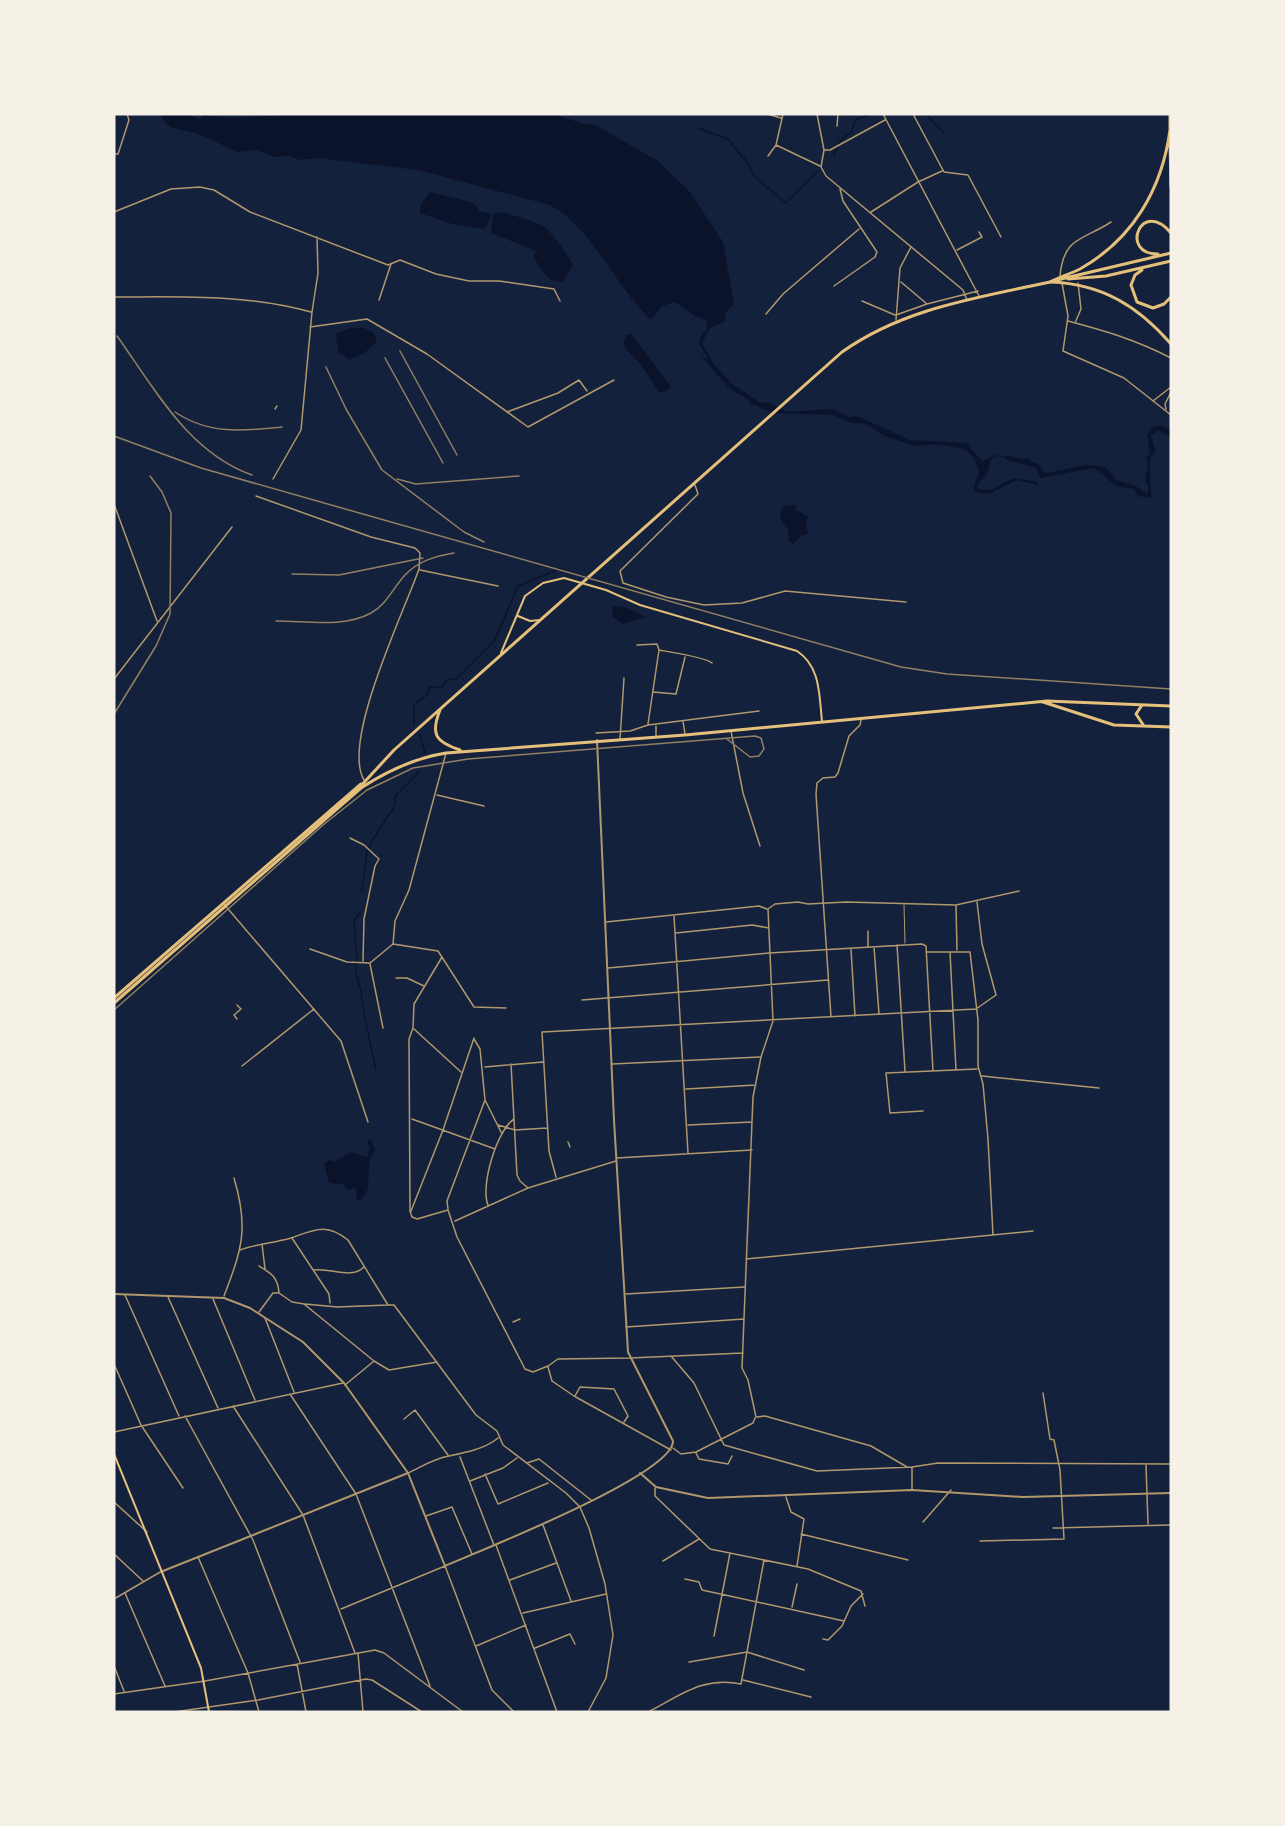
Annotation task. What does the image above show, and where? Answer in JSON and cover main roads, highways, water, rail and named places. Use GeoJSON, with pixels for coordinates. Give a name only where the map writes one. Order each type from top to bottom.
{"type":"FeatureCollection","features":[{"type":"Feature","properties":{"kind":"main road"},"geometry":{"type":"LineString","coordinates":[[1170,114],[1171,187]]}},
{"type":"Feature","properties":{"kind":"main road"},"geometry":{"type":"LineString","coordinates":[[1060,280],[1100,256],[1126,232],[1146,206],[1163,169],[1170,132]]}},
{"type":"Feature","properties":{"kind":"main road"},"geometry":{"type":"LineString","coordinates":[[1165,254],[1144,252],[1136,241],[1137,232],[1143,224],[1155,221],[1164,225],[1171,233]]}},
{"type":"Feature","properties":{"kind":"main road"},"geometry":{"type":"LineString","coordinates":[[114,1003],[116,996],[364,781],[441,709],[817,373],[864,337],[896,320],[967,300],[1171,253]]}},
{"type":"Feature","properties":{"kind":"main road"},"geometry":{"type":"LineString","coordinates":[[1060,280],[1106,276],[1171,261]]}},
{"type":"Feature","properties":{"kind":"main road"},"geometry":{"type":"LineString","coordinates":[[1154,265],[1135,275],[1131,285],[1132,296],[1140,305],[1150,308],[1161,306],[1171,297]]}},
{"type":"Feature","properties":{"kind":"main road"},"geometry":{"type":"LineString","coordinates":[[1060,280],[1078,283],[1115,297],[1142,316],[1171,344]]}},
{"type":"Feature","properties":{"kind":"main road"},"geometry":{"type":"LineString","coordinates":[[500,657],[525,596],[533,589],[554,579],[564,578],[606,590],[640,605],[780,645],[807,658],[814,669],[822,721]]}},
{"type":"Feature","properties":{"kind":"main road"},"geometry":{"type":"LineString","coordinates":[[517,615],[530,621],[540,620]]}},
{"type":"Feature","properties":{"kind":"main road"},"geometry":{"type":"LineString","coordinates":[[1041,702],[1114,725],[1171,727]]}},
{"type":"Feature","properties":{"kind":"main road"},"geometry":{"type":"LineString","coordinates":[[224,903],[352,796],[395,768],[421,758],[462,751],[685,735],[1041,702],[1171,705]]}},
{"type":"Feature","properties":{"kind":"main road"},"geometry":{"type":"LineString","coordinates":[[1147,704],[1140,706],[1136,714],[1138,722],[1147,727]]}},
{"type":"Feature","properties":{"kind":"main road"},"geometry":{"type":"LineString","coordinates":[[441,709],[436,721],[436,733],[447,746],[462,751]]}},
{"type":"Feature","properties":{"kind":"main road"},"geometry":{"type":"LineString","coordinates":[[446,753],[447,746]]}},
{"type":"Feature","properties":{"kind":"main road"},"geometry":{"type":"LineString","coordinates":[[352,796],[364,781]]}},
{"type":"Feature","properties":{"kind":"main road"},"geometry":{"type":"LineString","coordinates":[[114,1454],[163,1571],[205,1681],[209,1712]]}},
{"type":"Feature","properties":{"kind":"water"},"geometry":{"type":"Polygon","coordinates":[[[160,114],[186,114],[200,119],[203,115],[230,118],[300,114],[554,114],[584,124],[595,125],[658,161],[690,192],[723,242],[734,304],[726,312],[724,322],[710,328],[702,343],[713,363],[731,383],[759,402],[769,403],[787,412],[833,409],[851,418],[855,415],[910,440],[966,443],[982,461],[997,455],[1027,458],[1046,473],[1086,465],[1105,467],[1116,480],[1136,486],[1147,494],[1149,487],[1145,481],[1148,465],[1146,457],[1150,453],[1147,435],[1150,429],[1160,425],[1171,431],[1171,440],[1158,430],[1151,436],[1156,451],[1150,459],[1151,498],[1138,496],[1134,489],[1118,487],[1094,468],[1041,478],[1033,464],[997,456],[991,459],[988,472],[977,486],[978,489],[991,490],[1014,478],[1038,482],[1039,485],[1017,480],[989,494],[977,493],[973,489],[979,472],[974,458],[965,449],[935,444],[914,446],[885,436],[866,424],[848,422],[833,415],[773,413],[769,408],[763,408],[730,389],[701,356],[708,359],[699,343],[702,333],[707,330],[706,320],[695,316],[675,302],[662,306],[651,320],[626,291],[580,229],[550,205],[418,170],[318,158],[300,160],[290,156],[275,157],[256,150],[238,152],[196,133],[172,128],[160,114]]]}},
{"type":"Feature","properties":{"kind":"water"},"geometry":{"type":"Polygon","coordinates":[[[430,192],[474,203],[479,211],[490,213],[491,217],[485,229],[452,224],[420,213],[420,206],[430,192]]]}},
{"type":"Feature","properties":{"kind":"water"},"geometry":{"type":"Polygon","coordinates":[[[501,212],[543,226],[550,233],[573,265],[563,281],[553,280],[545,274],[533,256],[537,251],[491,233],[493,214],[501,212]]]}},
{"type":"Feature","properties":{"kind":"water"},"geometry":{"type":"Polygon","coordinates":[[[351,328],[364,328],[374,333],[377,342],[363,354],[349,359],[339,353],[335,334],[351,328]]]}},
{"type":"Feature","properties":{"kind":"water"},"geometry":{"type":"Polygon","coordinates":[[[631,334],[670,385],[671,387],[663,393],[659,392],[641,365],[623,346],[626,335],[631,334]]]}},
{"type":"Feature","properties":{"kind":"water"},"geometry":{"type":"Polygon","coordinates":[[[796,505],[795,510],[808,516],[806,523],[808,534],[801,536],[793,544],[788,540],[788,528],[782,522],[780,513],[784,506],[796,505]]]}},
{"type":"Feature","properties":{"kind":"water"},"geometry":{"type":"Polygon","coordinates":[[[612,606],[624,607],[647,617],[623,624],[613,617],[612,606]]]}},
{"type":"Feature","properties":{"kind":"water"},"geometry":{"type":"Polygon","coordinates":[[[370,1139],[375,1150],[369,1162],[368,1189],[360,1201],[356,1198],[357,1192],[354,1187],[349,1191],[342,1184],[329,1183],[324,1164],[330,1160],[335,1162],[351,1152],[367,1157],[370,1148],[367,1142],[370,1139]]]}},
{"type":"Feature","properties":{"kind":"waterway"},"geometry":{"type":"LineString","coordinates":[[838,143],[851,132],[856,119],[873,114]]}},
{"type":"Feature","properties":{"kind":"waterway"},"geometry":{"type":"LineString","coordinates":[[926,114],[944,133]]}},
{"type":"Feature","properties":{"kind":"waterway"},"geometry":{"type":"LineString","coordinates":[[698,128],[728,139],[746,161],[755,177],[786,203],[818,171]]}},
{"type":"Feature","properties":{"kind":"waterway"},"geometry":{"type":"LineString","coordinates":[[834,155],[837,148]]}},
{"type":"Feature","properties":{"kind":"waterway"},"geometry":{"type":"LineString","coordinates":[[751,401],[774,411]]}},
{"type":"Feature","properties":{"kind":"waterway"},"geometry":{"type":"LineString","coordinates":[[1008,458],[1039,468]]}},
{"type":"Feature","properties":{"kind":"waterway"},"geometry":{"type":"LineString","coordinates":[[414,725],[414,705],[428,694],[430,687],[443,687],[446,680],[456,679],[495,640],[518,586],[562,568]]}},
{"type":"Feature","properties":{"kind":"waterway"},"geometry":{"type":"LineString","coordinates":[[420,734],[425,753]]}},
{"type":"Feature","properties":{"kind":"waterway"},"geometry":{"type":"LineString","coordinates":[[362,890],[367,852],[372,841],[394,807],[396,795],[419,772]]}},
{"type":"Feature","properties":{"kind":"waterway"},"geometry":{"type":"LineString","coordinates":[[357,961],[354,921],[360,913]]}},
{"type":"Feature","properties":{"kind":"waterway"},"geometry":{"type":"LineString","coordinates":[[356,964],[356,975],[376,1070]]}},
{"type":"Feature","properties":{"kind":"tram line"},"geometry":{"type":"LineString","coordinates":[[114,1010],[323,825],[367,790],[413,768],[468,759],[755,736],[761,738],[764,749],[759,756],[750,757],[727,739]]}},
{"type":"Feature","properties":{"kind":"railway"},"geometry":{"type":"LineString","coordinates":[[117,336],[160,397],[191,435],[229,465],[252,475]]}},
{"type":"Feature","properties":{"kind":"railway"},"geometry":{"type":"LineString","coordinates":[[400,351],[457,455]]}},
{"type":"Feature","properties":{"kind":"railway"},"geometry":{"type":"LineString","coordinates":[[385,358],[443,463]]}},
{"type":"Feature","properties":{"kind":"railway"},"geometry":{"type":"LineString","coordinates":[[326,367],[346,409],[382,470],[464,532],[484,542]]}},
{"type":"Feature","properties":{"kind":"railway"},"geometry":{"type":"LineString","coordinates":[[175,412],[201,425],[227,430],[282,427]]}},
{"type":"Feature","properties":{"kind":"railway"},"geometry":{"type":"LineString","coordinates":[[114,436],[201,468],[901,667],[947,674],[1171,689]]}},
{"type":"Feature","properties":{"kind":"railway"},"geometry":{"type":"LineString","coordinates":[[114,714],[156,646],[170,614],[171,513],[162,492],[150,476]]}},
{"type":"Feature","properties":{"kind":"railway"},"geometry":{"type":"LineString","coordinates":[[397,479],[416,484],[519,476]]}},
{"type":"Feature","properties":{"kind":"railway"},"geometry":{"type":"LineString","coordinates":[[276,621],[325,623],[360,618],[381,605],[405,575],[416,566],[454,553]]}},
{"type":"Feature","properties":{"kind":"railway"},"geometry":{"type":"LineString","coordinates":[[292,574],[339,575],[423,558]]}}]}
